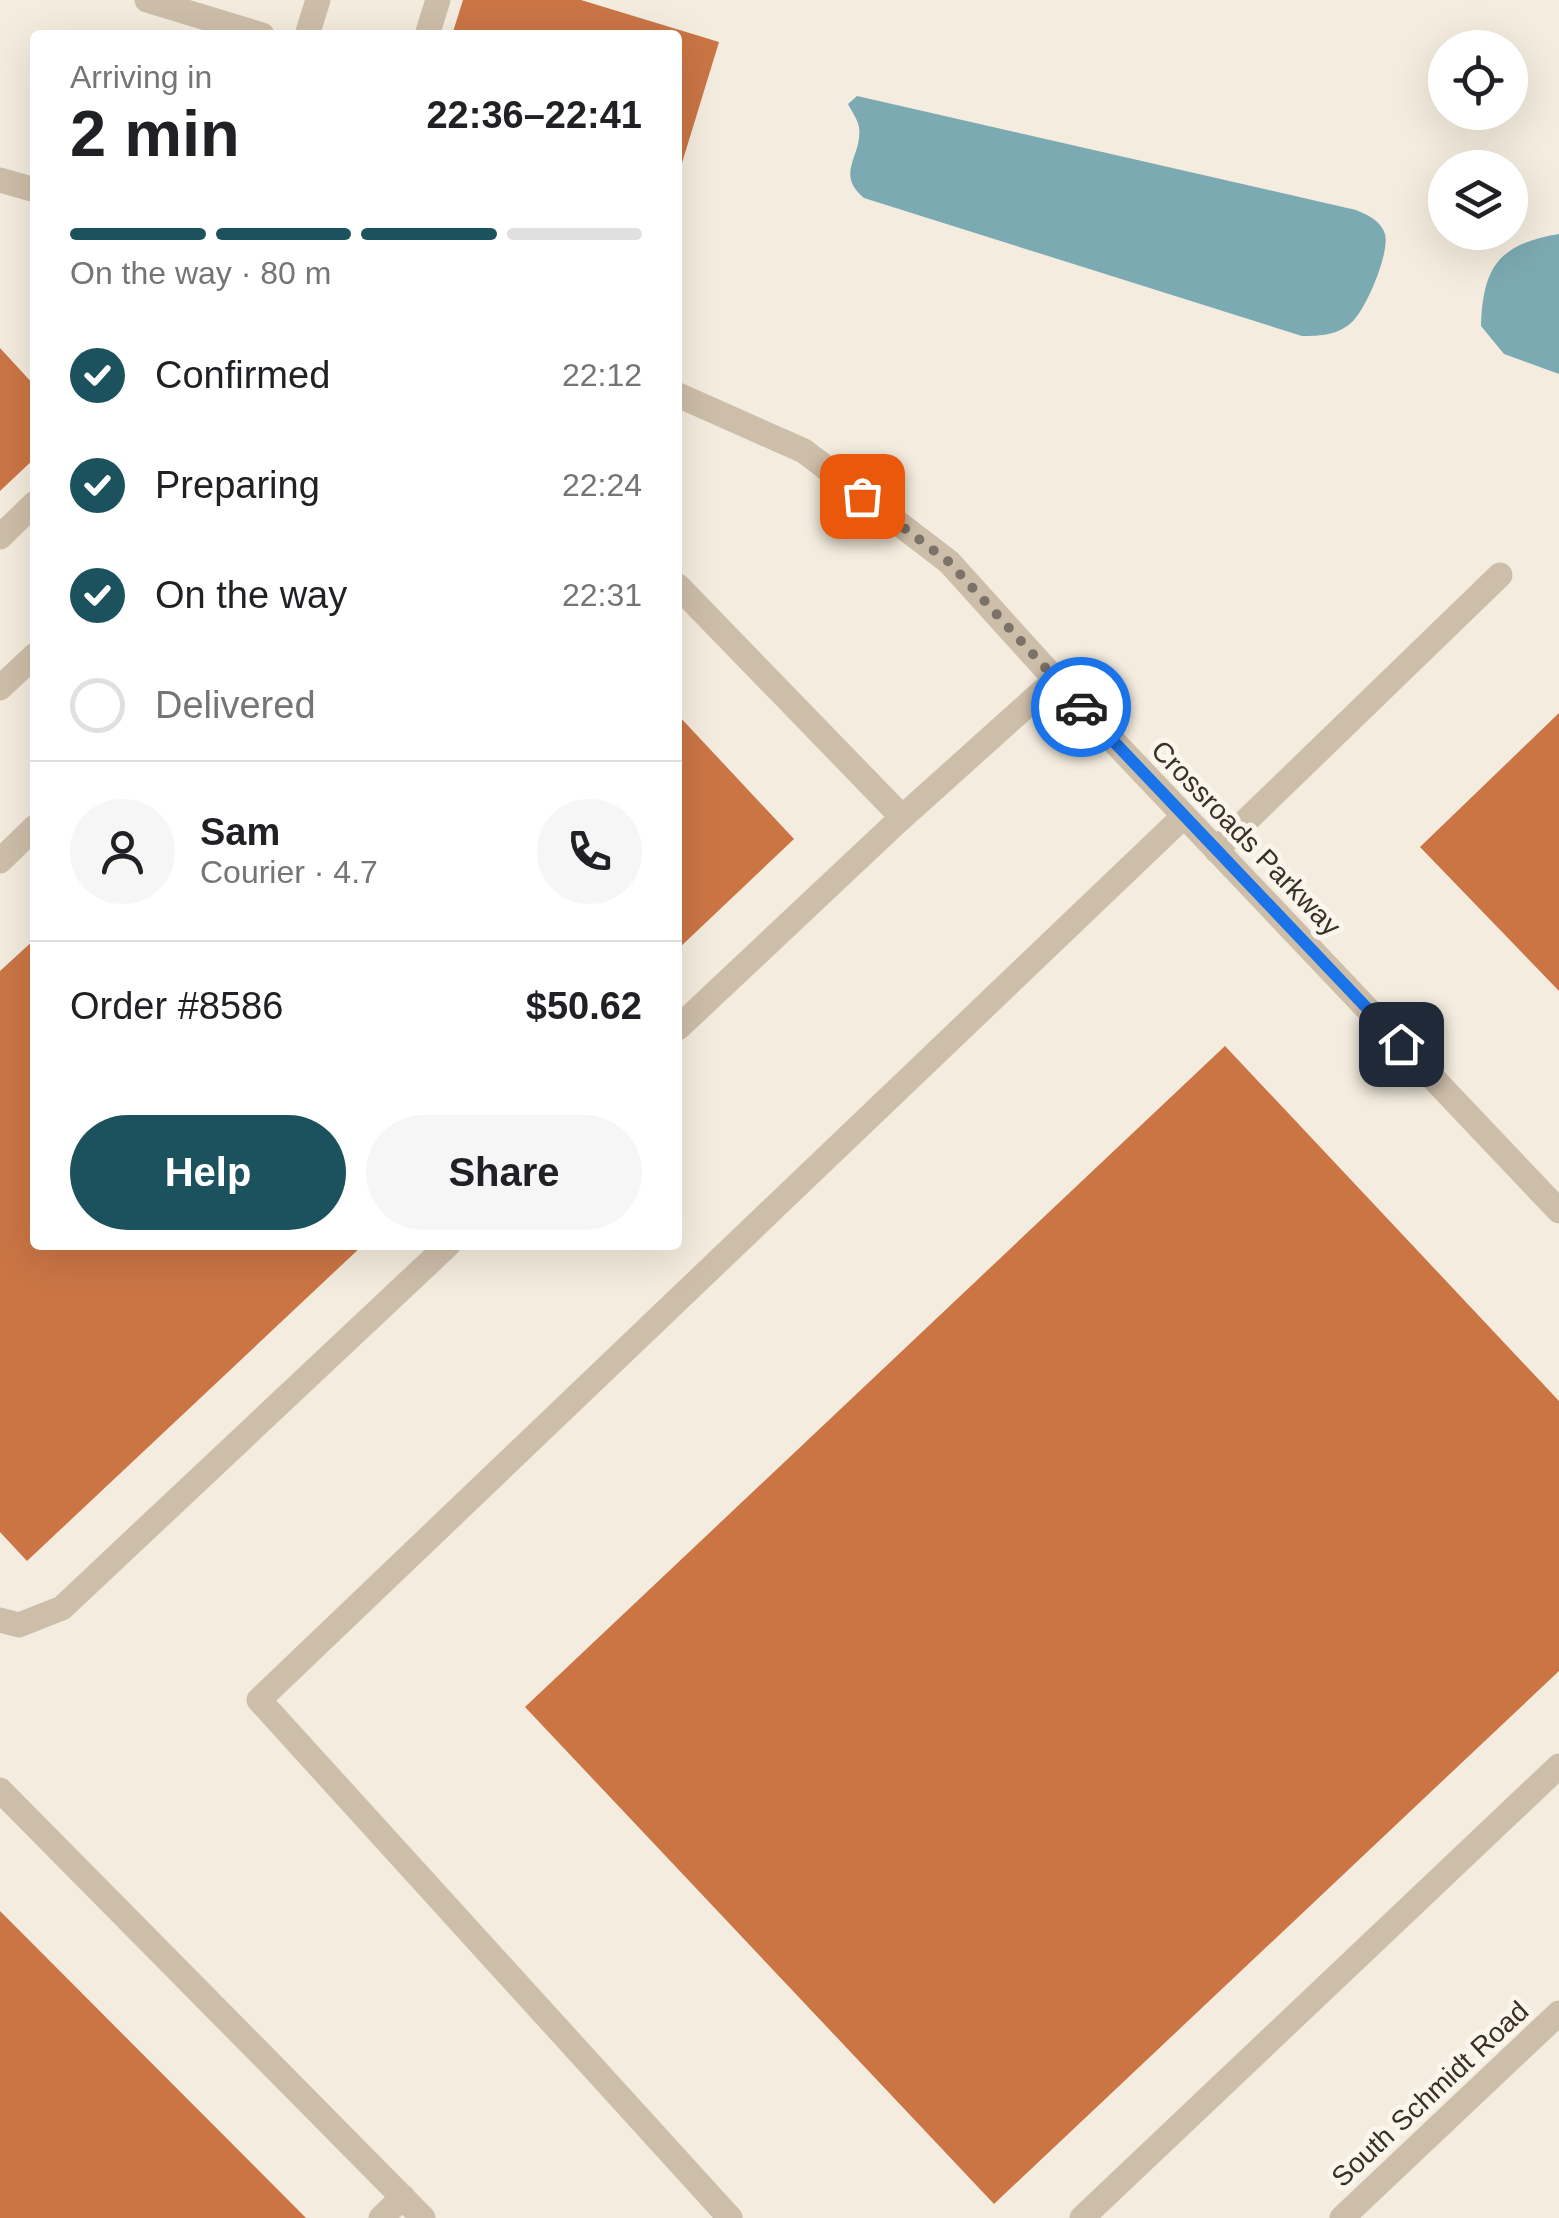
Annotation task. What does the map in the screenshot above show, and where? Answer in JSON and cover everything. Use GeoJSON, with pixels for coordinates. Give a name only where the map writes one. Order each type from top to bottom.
{"type":"FeatureCollection","features":[{"type":"Feature","properties":{"kind":"street"},"geometry":{"type":"LineString","coordinates":[[147,0],[246,30]]}},
{"type":"Feature","properties":{"kind":"street"},"geometry":{"type":"LineString","coordinates":[[309,30],[318,0]]}},
{"type":"Feature","properties":{"kind":"street"},"geometry":{"type":"LineString","coordinates":[[429,30],[438,0]]}},
{"type":"Feature","properties":{"kind":"street"},"geometry":{"type":"LineString","coordinates":[[0,180],[30,189]]}},
{"type":"Feature","properties":{"kind":"street","name":"Crossroads Parkway"},"geometry":{"type":"LineString","coordinates":[[682,396],[804,451],[949,562],[1055,680],[1559,1211]]}},
{"type":"Feature","properties":{"kind":"street"},"geometry":{"type":"LineString","coordinates":[[0,538],[30,508]]}},
{"type":"Feature","properties":{"kind":"street"},"geometry":{"type":"LineString","coordinates":[[1216,850],[1500,575]]}},
{"type":"Feature","properties":{"kind":"street"},"geometry":{"type":"LineString","coordinates":[[682,590],[902,817]]}},
{"type":"Feature","properties":{"kind":"street"},"geometry":{"type":"LineString","coordinates":[[0,688],[30,660]]}},
{"type":"Feature","properties":{"kind":"street"},"geometry":{"type":"LineString","coordinates":[[682,1024],[902,817],[1055,680]]}},
{"type":"Feature","properties":{"kind":"street"},"geometry":{"type":"LineString","coordinates":[[730,2218],[260,1700],[1184,816]]}},
{"type":"Feature","properties":{"kind":"street"},"geometry":{"type":"LineString","coordinates":[[0,861],[30,832]]}},
{"type":"Feature","properties":{"kind":"street"},"geometry":{"type":"LineString","coordinates":[[0,1620],[19,1624],[62,1608],[443,1250]]}},
{"type":"Feature","properties":{"kind":"street"},"geometry":{"type":"LineString","coordinates":[[1082,2218],[1559,1766]]}},
{"type":"Feature","properties":{"kind":"street"},"geometry":{"type":"LineString","coordinates":[[0,1790],[424,2218]]}},
{"type":"Feature","properties":{"kind":"street","name":"South Schmidt Road"},"geometry":{"type":"LineString","coordinates":[[1342,2218],[1559,2013]]}},
{"type":"Feature","properties":{"kind":"street"},"geometry":{"type":"LineString","coordinates":[[381,2218],[402,2197]]}},
{"type":"Feature","properties":{"kind":"water"},"geometry":{"type":"Polygon","coordinates":[[[857,96],[1356,210],[1383,229],[1386,242],[1381,266],[1365,304],[1348,326],[1323,335],[1302,336],[864,198],[855,189],[850,172],[859,127],[848,104],[857,96]]]}},
{"type":"Feature","properties":{"kind":"water"},"geometry":{"type":"Polygon","coordinates":[[[1559,234],[1559,374],[1504,354],[1481,326],[1486,288],[1498,261],[1512,250],[1528,250],[1528,242],[1559,234]]]}},
{"type":"Feature","properties":{"kind":"building"},"geometry":{"type":"Polygon","coordinates":[[[463,0],[581,0],[680,30],[454,30],[463,0]]]}},
{"type":"Feature","properties":{"kind":"building"},"geometry":{"type":"Polygon","coordinates":[[[682,31],[719,42],[682,163],[682,31]]]}},
{"type":"Feature","properties":{"kind":"building"},"geometry":{"type":"Polygon","coordinates":[[[0,348],[30,381],[30,463],[0,491],[0,348]]]}},
{"type":"Feature","properties":{"kind":"building"},"geometry":{"type":"Polygon","coordinates":[[[1559,713],[1559,991],[1420,847],[1559,713]]]}},
{"type":"Feature","properties":{"kind":"building"},"geometry":{"type":"Polygon","coordinates":[[[682,719],[794,839],[682,945],[682,719]]]}},
{"type":"Feature","properties":{"kind":"building"},"geometry":{"type":"Polygon","coordinates":[[[30,944],[30,1250],[358,1250],[27,1561],[0,1532],[0,971],[30,944]]]}},
{"type":"Feature","properties":{"kind":"building"},"geometry":{"type":"Polygon","coordinates":[[[1225,1046],[1559,1401],[1559,1671],[994,2204],[525,1707],[1225,1046]]]}},
{"type":"Feature","properties":{"kind":"building"},"geometry":{"type":"Polygon","coordinates":[[[0,1911],[306,2218],[0,2218],[0,1911]]]}},
{"type":"Feature","properties":{"kind":"way so far"},"geometry":{"type":"LineString","coordinates":[[862,496],[949,562],[1081,707]]}},
{"type":"Feature","properties":{"kind":"route"},"geometry":{"type":"LineString","coordinates":[[1081,707],[1401,1044]]}}]}
